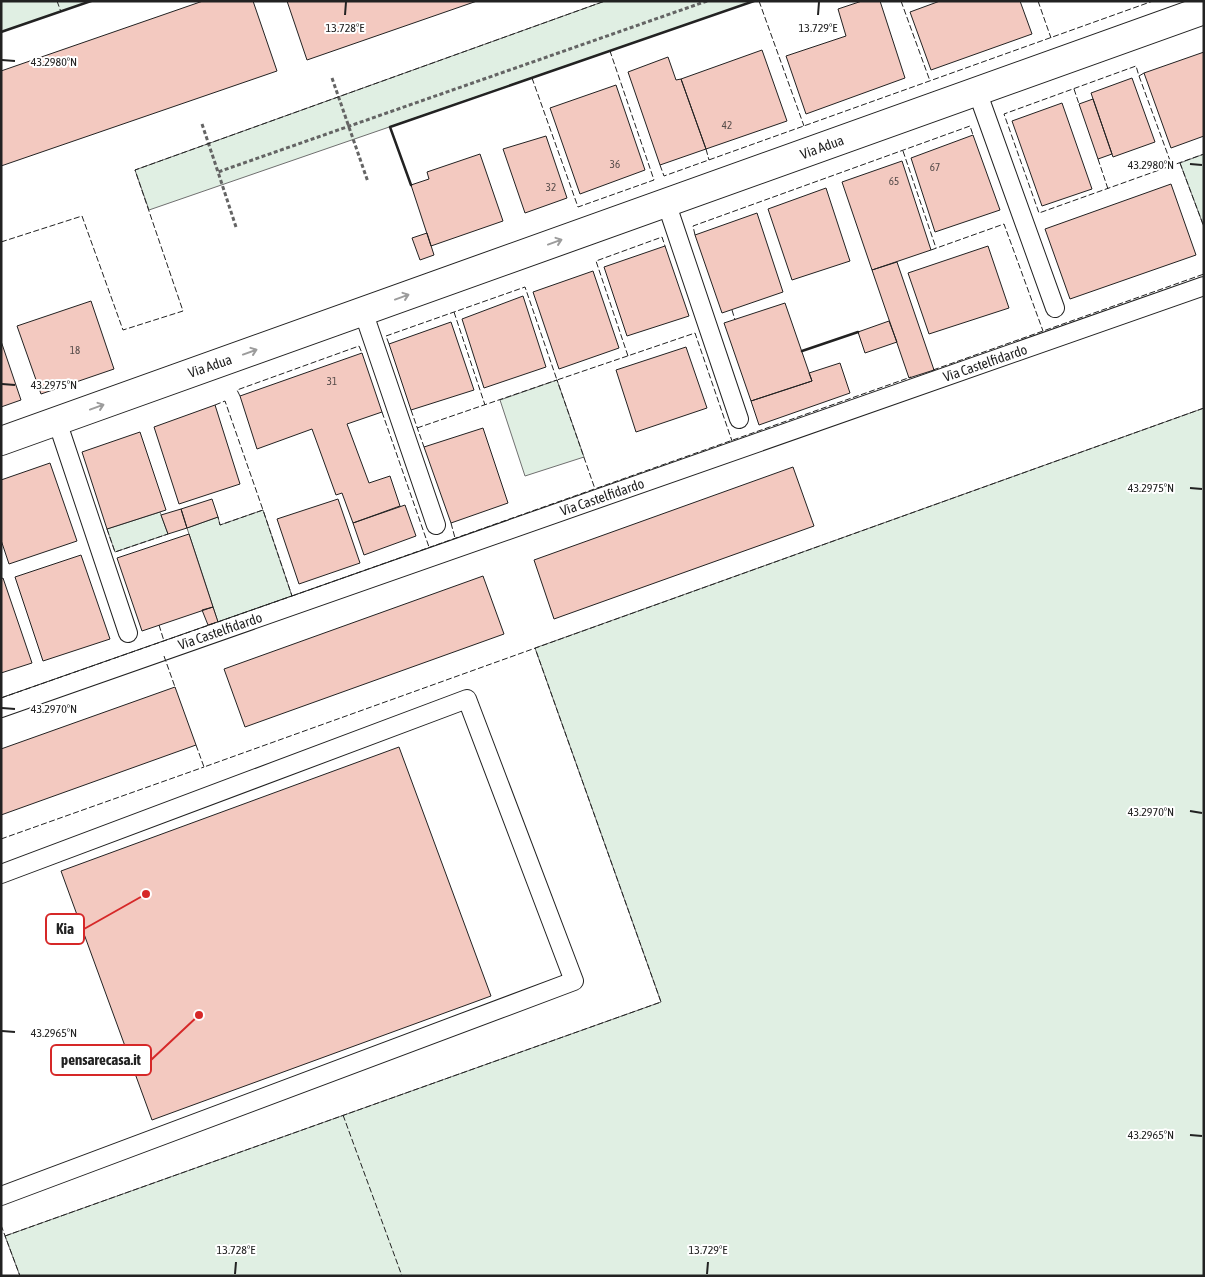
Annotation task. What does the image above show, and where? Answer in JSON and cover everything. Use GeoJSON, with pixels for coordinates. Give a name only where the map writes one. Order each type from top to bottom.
{"type":"FeatureCollection","features":[{"type":"Feature","properties":{"kind":"street","name":"Via Adua"},"geometry":{"type":"LineString","coordinates":[[1,441],[1204,10]]}},
{"type":"Feature","properties":{"kind":"lane"},"geometry":{"type":"LineString","coordinates":[[977,91],[1055,308]]}},
{"type":"Feature","properties":{"kind":"lane"},"geometry":{"type":"LineString","coordinates":[[666,202],[739,419]]}},
{"type":"Feature","properties":{"kind":"lane","name":"Via Castelfidardo"},"geometry":{"type":"LineString","coordinates":[[1,708],[1204,286]]}},
{"type":"Feature","properties":{"kind":"lane"},"geometry":{"type":"LineString","coordinates":[[363,311],[436,526]]}},
{"type":"Feature","properties":{"kind":"lane"},"geometry":{"type":"LineString","coordinates":[[57,421],[128,633]]}},
{"type":"Feature","properties":{"kind":"lane"},"geometry":{"type":"LineString","coordinates":[[1,874],[467,699],[574,982],[1,1196]]}},
{"type":"Feature","properties":{"kind":"path"},"geometry":{"type":"LineString","coordinates":[[218,172],[707,1]]}},
{"type":"Feature","properties":{"kind":"path"},"geometry":{"type":"LineString","coordinates":[[332,78],[368,182]]}},
{"type":"Feature","properties":{"kind":"path"},"geometry":{"type":"LineString","coordinates":[[202,124],[236,227]]}},
{"type":"Feature","properties":{"kind":"green space"},"geometry":{"type":"Polygon","coordinates":[[[1,1],[91,1],[1,32],[1,1]]]}},
{"type":"Feature","properties":{"kind":"green space"},"geometry":{"type":"Polygon","coordinates":[[[605,1],[754,1],[149,210],[135,170],[605,1]]]}},
{"type":"Feature","properties":{"kind":"green space"},"geometry":{"type":"Polygon","coordinates":[[[1204,154],[1204,227],[1180,163],[1204,154]]]}},
{"type":"Feature","properties":{"kind":"green space"},"geometry":{"type":"Polygon","coordinates":[[[557,380],[584,457],[525,476],[500,400],[557,380]]]}},
{"type":"Feature","properties":{"kind":"green space"},"geometry":{"type":"Polygon","coordinates":[[[1204,408],[1204,1276],[20,1276],[5,1236],[661,1002],[535,648],[1204,408]]]}},
{"type":"Feature","properties":{"kind":"green space"},"geometry":{"type":"Polygon","coordinates":[[[263,510],[292,596],[218,622],[187,528],[218,517],[220,525],[263,510]]]}},
{"type":"Feature","properties":{"kind":"green space"},"geometry":{"type":"Polygon","coordinates":[[[160,512],[168,534],[115,552],[107,529],[160,512]]]}},
{"type":"Feature","properties":{"kind":"building"},"geometry":{"type":"Polygon","coordinates":[[[203,1],[253,1],[277,71],[1,166],[1,71],[203,1]]]}},
{"type":"Feature","properties":{"kind":"building"},"geometry":{"type":"Polygon","coordinates":[[[287,1],[477,1],[307,60],[287,1]]]}},
{"type":"Feature","properties":{"kind":"building"},"geometry":{"type":"Polygon","coordinates":[[[862,1],[880,1],[905,78],[806,114],[786,56],[846,36],[838,9],[862,1]]]}},
{"type":"Feature","properties":{"kind":"building"},"geometry":{"type":"Polygon","coordinates":[[[940,1],[1020,1],[1032,34],[931,70],[910,12],[940,1]]]}},
{"type":"Feature","properties":{"kind":"building"},"geometry":{"type":"Polygon","coordinates":[[[762,50],[787,121],[706,149],[681,79],[762,50]]]}},
{"type":"Feature","properties":{"kind":"building"},"geometry":{"type":"Polygon","coordinates":[[[1204,52],[1204,136],[1171,148],[1144,73],[1204,52]]]}},
{"type":"Feature","properties":{"kind":"building"},"geometry":{"type":"Polygon","coordinates":[[[668,57],[676,80],[681,79],[706,149],[660,165],[628,72],[668,57]]]}},
{"type":"Feature","properties":{"kind":"building"},"geometry":{"type":"Polygon","coordinates":[[[1132,78],[1155,142],[1113,157],[1091,93],[1132,78]]]}},
{"type":"Feature","properties":{"kind":"building"},"geometry":{"type":"Polygon","coordinates":[[[616,85],[645,170],[580,194],[550,108],[616,85]]]}},
{"type":"Feature","properties":{"kind":"building"},"geometry":{"type":"Polygon","coordinates":[[[1093,99],[1112,154],[1098,159],[1079,104],[1093,99]]]}},
{"type":"Feature","properties":{"kind":"building"},"geometry":{"type":"Polygon","coordinates":[[[1062,103],[1092,189],[1042,206],[1012,121],[1062,103]]]}},
{"type":"Feature","properties":{"kind":"building"},"geometry":{"type":"Polygon","coordinates":[[[973,135],[1000,210],[935,232],[911,158],[973,135]]]}},
{"type":"Feature","properties":{"kind":"building"},"geometry":{"type":"Polygon","coordinates":[[[546,136],[567,198],[525,213],[503,149],[546,136]]]}},
{"type":"Feature","properties":{"kind":"building"},"geometry":{"type":"Polygon","coordinates":[[[480,154],[503,221],[431,246],[411,185],[429,179],[427,172],[480,154]]]}},
{"type":"Feature","properties":{"kind":"building"},"geometry":{"type":"Polygon","coordinates":[[[902,161],[931,250],[872,270],[842,182],[902,161]]]}},
{"type":"Feature","properties":{"kind":"building"},"geometry":{"type":"Polygon","coordinates":[[[1171,184],[1196,255],[1070,299],[1045,229],[1171,184]]]}},
{"type":"Feature","properties":{"kind":"building"},"geometry":{"type":"Polygon","coordinates":[[[826,188],[850,261],[792,280],[768,209],[826,188]]]}},
{"type":"Feature","properties":{"kind":"building"},"geometry":{"type":"Polygon","coordinates":[[[757,213],[783,292],[722,313],[695,235],[757,213]]]}},
{"type":"Feature","properties":{"kind":"building"},"geometry":{"type":"Polygon","coordinates":[[[427,233],[434,255],[420,260],[412,238],[427,233]]]}},
{"type":"Feature","properties":{"kind":"building"},"geometry":{"type":"Polygon","coordinates":[[[665,246],[689,316],[627,336],[604,267],[665,246]]]}},
{"type":"Feature","properties":{"kind":"building"},"geometry":{"type":"Polygon","coordinates":[[[988,246],[1009,308],[929,334],[908,273],[988,246]]]}},
{"type":"Feature","properties":{"kind":"building"},"geometry":{"type":"Polygon","coordinates":[[[897,262],[934,370],[909,378],[872,270],[897,262]]]}},
{"type":"Feature","properties":{"kind":"building"},"geometry":{"type":"Polygon","coordinates":[[[593,271],[619,348],[559,369],[533,292],[593,271]]]}},
{"type":"Feature","properties":{"kind":"building"},"geometry":{"type":"Polygon","coordinates":[[[523,296],[546,367],[484,388],[462,319],[523,296]]]}},
{"type":"Feature","properties":{"kind":"building"},"geometry":{"type":"Polygon","coordinates":[[[91,301],[114,369],[41,394],[17,326],[91,301]]]}},
{"type":"Feature","properties":{"kind":"building"},"geometry":{"type":"Polygon","coordinates":[[[785,303],[812,381],[751,401],[724,323],[785,303]]]}},
{"type":"Feature","properties":{"kind":"building"},"geometry":{"type":"Polygon","coordinates":[[[889,321],[897,342],[865,353],[858,332],[889,321]]]}},
{"type":"Feature","properties":{"kind":"building"},"geometry":{"type":"Polygon","coordinates":[[[451,322],[474,390],[411,410],[389,344],[451,322]]]}},
{"type":"Feature","properties":{"kind":"building"},"geometry":{"type":"Polygon","coordinates":[[[1,341],[21,400],[1,407],[1,341]]]}},
{"type":"Feature","properties":{"kind":"building"},"geometry":{"type":"Polygon","coordinates":[[[686,347],[707,408],[636,432],[616,370],[686,347]]]}},
{"type":"Feature","properties":{"kind":"building"},"geometry":{"type":"Polygon","coordinates":[[[362,353],[382,412],[347,424],[369,483],[390,476],[400,506],[353,523],[342,493],[336,495],[312,429],[257,449],[240,396],[362,353]]]}},
{"type":"Feature","properties":{"kind":"building"},"geometry":{"type":"Polygon","coordinates":[[[840,363],[850,393],[759,425],[751,401],[812,381],[809,373],[840,363]]]}},
{"type":"Feature","properties":{"kind":"building"},"geometry":{"type":"Polygon","coordinates":[[[215,405],[240,484],[179,504],[154,427],[215,405]]]}},
{"type":"Feature","properties":{"kind":"building"},"geometry":{"type":"Polygon","coordinates":[[[483,428],[508,503],[451,523],[424,447],[483,428]]]}},
{"type":"Feature","properties":{"kind":"building"},"geometry":{"type":"Polygon","coordinates":[[[140,432],[166,510],[107,529],[82,452],[140,432]]]}},
{"type":"Feature","properties":{"kind":"building"},"geometry":{"type":"Polygon","coordinates":[[[50,463],[77,541],[9,564],[1,540],[1,480],[50,463]]]}},
{"type":"Feature","properties":{"kind":"building"},"geometry":{"type":"Polygon","coordinates":[[[793,467],[814,526],[554,619],[534,560],[793,467]]]}},
{"type":"Feature","properties":{"kind":"building"},"geometry":{"type":"Polygon","coordinates":[[[212,499],[218,517],[187,528],[181,509],[212,499]]]}},
{"type":"Feature","properties":{"kind":"building"},"geometry":{"type":"Polygon","coordinates":[[[338,499],[360,563],[299,584],[277,519],[338,499]]]}},
{"type":"Feature","properties":{"kind":"building"},"geometry":{"type":"Polygon","coordinates":[[[405,505],[416,536],[364,555],[353,523],[405,505]]]}},
{"type":"Feature","properties":{"kind":"building"},"geometry":{"type":"Polygon","coordinates":[[[181,509],[187,528],[168,534],[161,515],[181,509]]]}},
{"type":"Feature","properties":{"kind":"building"},"geometry":{"type":"Polygon","coordinates":[[[189,534],[213,607],[142,631],[117,558],[189,534]]]}},
{"type":"Feature","properties":{"kind":"building"},"geometry":{"type":"Polygon","coordinates":[[[81,555],[110,639],[43,661],[15,577],[81,555]]]}},
{"type":"Feature","properties":{"kind":"building"},"geometry":{"type":"Polygon","coordinates":[[[483,576],[504,634],[245,727],[224,669],[483,576]]]}},
{"type":"Feature","properties":{"kind":"building"},"geometry":{"type":"Polygon","coordinates":[[[3,578],[32,663],[1,673],[1,579],[3,578]]]}},
{"type":"Feature","properties":{"kind":"building"},"geometry":{"type":"Polygon","coordinates":[[[213,607],[218,622],[208,625],[202,610],[213,607]]]}},
{"type":"Feature","properties":{"kind":"building"},"geometry":{"type":"Polygon","coordinates":[[[175,687],[196,745],[1,815],[1,749],[175,687]]]}},
{"type":"Feature","properties":{"kind":"building"},"geometry":{"type":"Polygon","coordinates":[[[399,747],[491,996],[152,1120],[61,871],[399,747]]]}},
{"type":"Feature","properties":{"kind":"fence"},"geometry":{"type":"LineString","coordinates":[[57,1],[61,12]]}},
{"type":"Feature","properties":{"kind":"fence"},"geometry":{"type":"LineString","coordinates":[[1,242],[82,216],[123,330],[183,311],[135,170],[605,1]]}},
{"type":"Feature","properties":{"kind":"fence"},"geometry":{"type":"LineString","coordinates":[[759,1],[804,126]]}},
{"type":"Feature","properties":{"kind":"fence"},"geometry":{"type":"LineString","coordinates":[[901,1],[930,81]]}},
{"type":"Feature","properties":{"kind":"fence"},"geometry":{"type":"LineString","coordinates":[[1038,1],[1051,38]]}},
{"type":"Feature","properties":{"kind":"fence"},"geometry":{"type":"LineString","coordinates":[[660,165],[664,176],[1153,1]]}},
{"type":"Feature","properties":{"kind":"fence"},"geometry":{"type":"LineString","coordinates":[[532,78],[578,207],[654,180],[610,51]]}},
{"type":"Feature","properties":{"kind":"fence"},"geometry":{"type":"LineString","coordinates":[[1144,73],[1139,76],[1136,66],[1004,114],[1039,213],[1204,154]]}},
{"type":"Feature","properties":{"kind":"fence"},"geometry":{"type":"LineString","coordinates":[[1139,76],[1172,166]]}},
{"type":"Feature","properties":{"kind":"fence"},"geometry":{"type":"LineString","coordinates":[[1074,89],[1079,104]]}},
{"type":"Feature","properties":{"kind":"fence"},"geometry":{"type":"LineString","coordinates":[[695,235],[693,226],[970,126],[973,135]]}},
{"type":"Feature","properties":{"kind":"fence"},"geometry":{"type":"LineString","coordinates":[[706,149],[709,160]]}},
{"type":"Feature","properties":{"kind":"fence"},"geometry":{"type":"LineString","coordinates":[[903,151],[936,248]]}},
{"type":"Feature","properties":{"kind":"fence"},"geometry":{"type":"LineString","coordinates":[[1098,159],[1108,189]]}},
{"type":"Feature","properties":{"kind":"fence"},"geometry":{"type":"LineString","coordinates":[[1180,163],[1204,227]]}},
{"type":"Feature","properties":{"kind":"fence"},"geometry":{"type":"LineString","coordinates":[[931,250],[1004,224],[1043,331]]}},
{"type":"Feature","properties":{"kind":"fence"},"geometry":{"type":"LineString","coordinates":[[628,356],[596,261],[662,237],[665,246]]}},
{"type":"Feature","properties":{"kind":"fence"},"geometry":{"type":"LineString","coordinates":[[933,370],[1204,274]]}},
{"type":"Feature","properties":{"kind":"fence"},"geometry":{"type":"LineString","coordinates":[[389,344],[386,336],[525,287],[557,380],[695,333],[732,441]]}},
{"type":"Feature","properties":{"kind":"fence"},"geometry":{"type":"LineString","coordinates":[[732,310],[735,320]]}},
{"type":"Feature","properties":{"kind":"fence"},"geometry":{"type":"LineString","coordinates":[[454,312],[485,405]]}},
{"type":"Feature","properties":{"kind":"fence"},"geometry":{"type":"LineString","coordinates":[[240,396],[237,390],[359,346],[362,353]]}},
{"type":"Feature","properties":{"kind":"fence"},"geometry":{"type":"LineString","coordinates":[[292,596],[911,377]]}},
{"type":"Feature","properties":{"kind":"fence"},"geometry":{"type":"LineString","coordinates":[[417,428],[557,380],[595,489]]}},
{"type":"Feature","properties":{"kind":"fence"},"geometry":{"type":"LineString","coordinates":[[215,405],[225,401],[263,510]]}},
{"type":"Feature","properties":{"kind":"fence"},"geometry":{"type":"LineString","coordinates":[[196,745],[204,767],[1204,408]]}},
{"type":"Feature","properties":{"kind":"fence"},"geometry":{"type":"LineString","coordinates":[[411,410],[424,447]]}},
{"type":"Feature","properties":{"kind":"fence"},"geometry":{"type":"LineString","coordinates":[[382,412],[429,547]]}},
{"type":"Feature","properties":{"kind":"fence"},"geometry":{"type":"LineString","coordinates":[[1,698],[292,596],[263,510],[220,525],[218,517]]}},
{"type":"Feature","properties":{"kind":"fence"},"geometry":{"type":"LineString","coordinates":[[451,523],[455,538]]}},
{"type":"Feature","properties":{"kind":"fence"},"geometry":{"type":"LineString","coordinates":[[107,529],[115,552],[168,534]]}},
{"type":"Feature","properties":{"kind":"fence"},"geometry":{"type":"LineString","coordinates":[[159,625],[164,641]]}},
{"type":"Feature","properties":{"kind":"fence"},"geometry":{"type":"LineString","coordinates":[[5,1236],[661,1002],[535,648]]}},
{"type":"Feature","properties":{"kind":"fence"},"geometry":{"type":"LineString","coordinates":[[164,656],[175,687]]}},
{"type":"Feature","properties":{"kind":"fence"},"geometry":{"type":"LineString","coordinates":[[1,839],[204,767]]}},
{"type":"Feature","properties":{"kind":"fence"},"geometry":{"type":"LineString","coordinates":[[343,1115],[402,1276]]}},
{"type":"Feature","properties":{"kind":"fence"},"geometry":{"type":"LineString","coordinates":[[1,1225],[20,1276]]}},
{"type":"Feature","properties":{"kind":"wall"},"geometry":{"type":"LineString","coordinates":[[1,32],[91,1]]}},
{"type":"Feature","properties":{"kind":"wall"},"geometry":{"type":"LineString","coordinates":[[411,185],[390,127],[754,1]]}},
{"type":"Feature","properties":{"kind":"wall"},"geometry":{"type":"LineString","coordinates":[[802,351],[858,332]]}},
{"type":"Feature","properties":{"kind":"place","name":"Kia"},"geometry":{"type":"Point","coordinates":[146,894]}},
{"type":"Feature","properties":{"kind":"place","name":"pensarecasa.it"},"geometry":{"type":"Point","coordinates":[199,1015]}}]}
